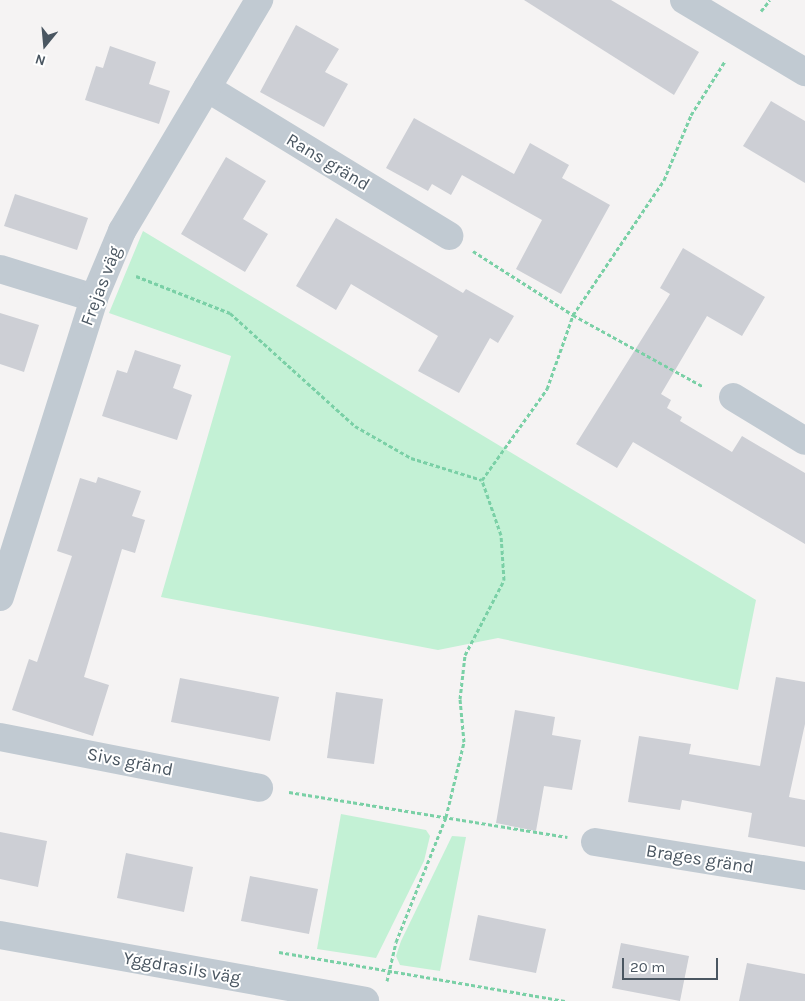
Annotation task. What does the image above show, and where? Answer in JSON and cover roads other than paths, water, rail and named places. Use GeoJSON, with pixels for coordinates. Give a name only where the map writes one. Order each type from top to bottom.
{"type":"FeatureCollection","features":[{"type":"Feature","properties":{"kind":"street","name":"Frejas väg"},"geometry":{"type":"LineString","coordinates":[[0,597],[94,298],[122,231],[259,0]]}},
{"type":"Feature","properties":{"kind":"street"},"geometry":{"type":"LineString","coordinates":[[684,0],[805,72]]}},
{"type":"Feature","properties":{"kind":"street","name":"Rans gränd"},"geometry":{"type":"LineString","coordinates":[[207,88],[449,236]]}},
{"type":"Feature","properties":{"kind":"street"},"geometry":{"type":"LineString","coordinates":[[0,269],[94,298]]}},
{"type":"Feature","properties":{"kind":"street"},"geometry":{"type":"LineString","coordinates":[[733,397],[805,441]]}},
{"type":"Feature","properties":{"kind":"street","name":"Sivs gränd"},"geometry":{"type":"LineString","coordinates":[[0,737],[259,788]]}},
{"type":"Feature","properties":{"kind":"street","name":"Brages gränd"},"geometry":{"type":"LineString","coordinates":[[595,842],[805,876]]}},
{"type":"Feature","properties":{"kind":"street","name":"Yggdrasils väg"},"geometry":{"type":"LineString","coordinates":[[0,935],[375,993]]}}]}
